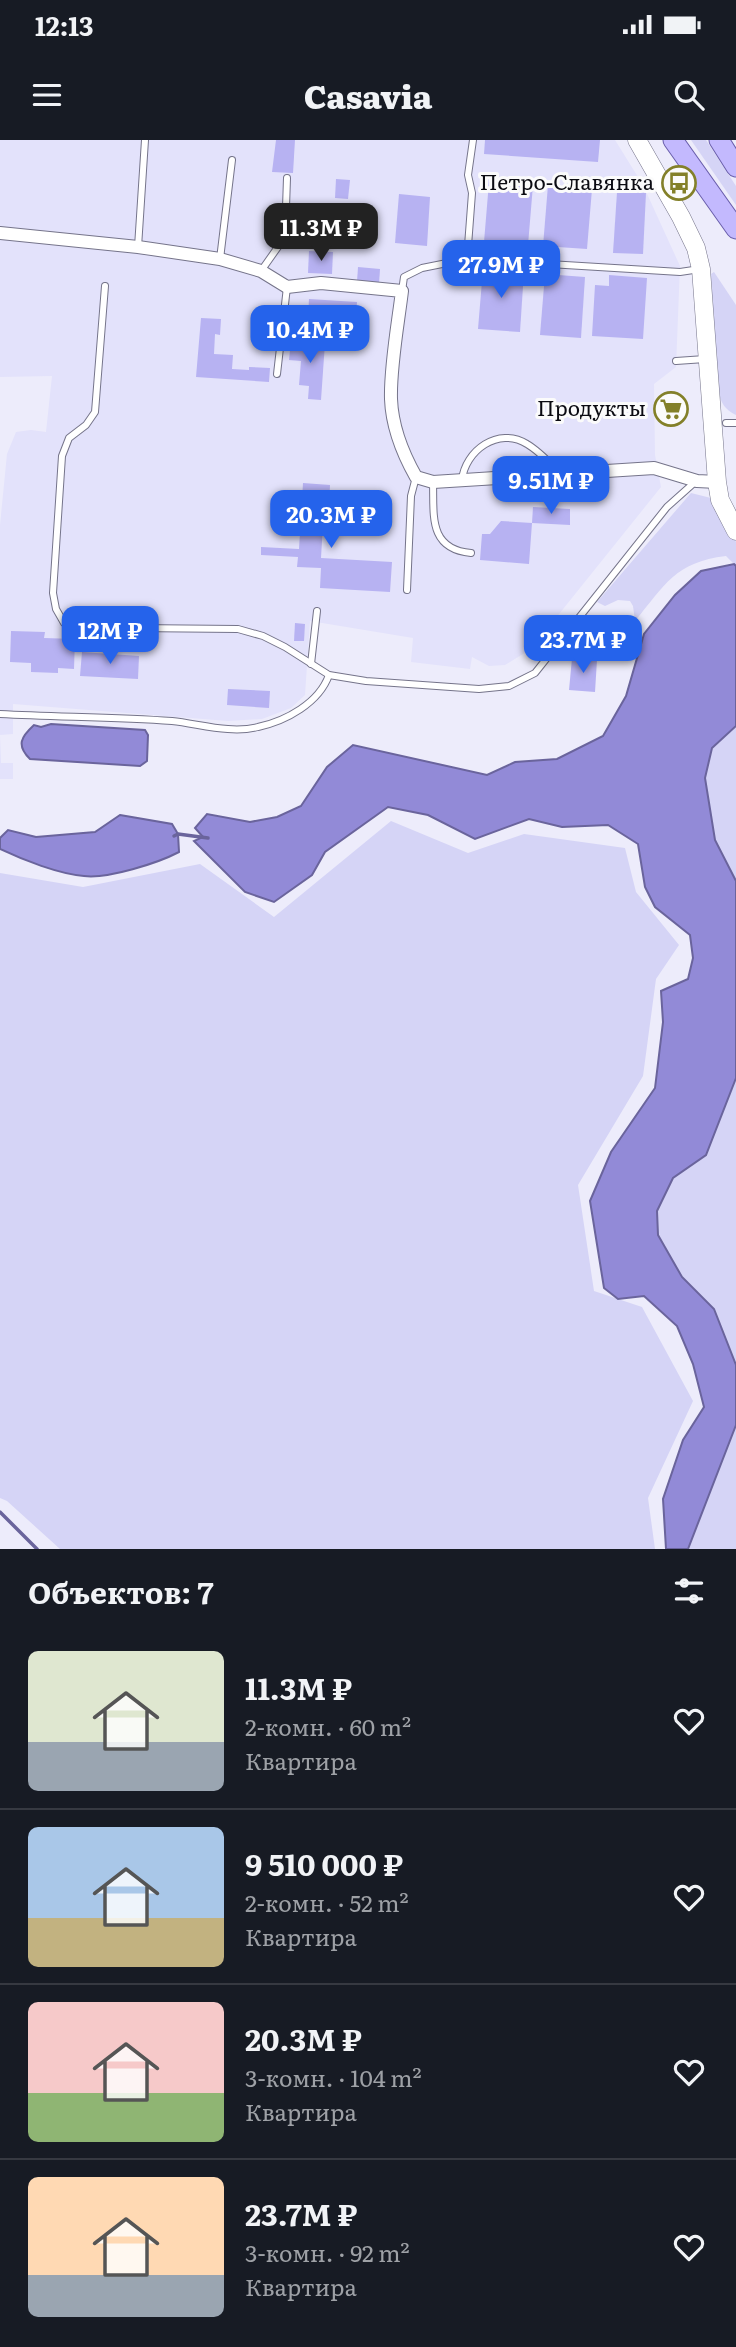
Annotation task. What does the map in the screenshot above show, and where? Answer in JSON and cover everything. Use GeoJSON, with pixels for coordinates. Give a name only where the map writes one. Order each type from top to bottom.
{"type":"FeatureCollection","features":[{"type":"Feature","properties":{"kind":"main road"},"geometry":{"type":"LineString","coordinates":[[673,140],[736,229]]}},
{"type":"Feature","properties":{"kind":"main road"},"geometry":{"type":"LineString","coordinates":[[719,140],[736,167]]}},
{"type":"Feature","properties":{"kind":"street"},"geometry":{"type":"LineString","coordinates":[[637,140],[696,248],[701,269],[707,359],[719,424],[720,500],[736,531]]}},
{"type":"Feature","properties":{"kind":"street"},"geometry":{"type":"LineString","coordinates":[[0,233],[138,247],[220,259],[261,271],[287,287],[321,283],[402,290],[391,400],[397,431],[416,477],[433,482],[654,468],[697,481],[718,482]]}},
{"type":"Feature","properties":{"kind":"lane"},"geometry":{"type":"LineString","coordinates":[[138,247],[145,140]]}},
{"type":"Feature","properties":{"kind":"lane"},"geometry":{"type":"LineString","coordinates":[[467,259],[472,193],[468,175],[473,140]]}},
{"type":"Feature","properties":{"kind":"lane"},"geometry":{"type":"LineString","coordinates":[[220,259],[232,160]]}},
{"type":"Feature","properties":{"kind":"lane"},"geometry":{"type":"LineString","coordinates":[[261,271],[285,237],[287,178]]}},
{"type":"Feature","properties":{"kind":"lane"},"geometry":{"type":"LineString","coordinates":[[402,290],[404,277],[422,268],[467,259],[680,272],[701,269]]}},
{"type":"Feature","properties":{"kind":"lane"},"geometry":{"type":"LineString","coordinates":[[105,286],[94,412],[86,425],[69,438],[62,456],[53,593],[56,609],[64,623],[77,632],[100,635],[115,634],[132,628],[238,629],[263,636],[329,676],[480,689],[509,685],[536,673],[667,507],[697,481]]}},
{"type":"Feature","properties":{"kind":"lane"},"geometry":{"type":"LineString","coordinates":[[277,374],[287,287]]}},
{"type":"Feature","properties":{"kind":"lane"},"geometry":{"type":"LineString","coordinates":[[676,361],[707,359]]}},
{"type":"Feature","properties":{"kind":"lane"},"geometry":{"type":"LineString","coordinates":[[719,424],[736,423]]}},
{"type":"Feature","properties":{"kind":"lane"},"geometry":{"type":"LineString","coordinates":[[461,480],[463,468],[470,455],[496,439],[512,438],[526,443],[560,473]]}},
{"type":"Feature","properties":{"kind":"lane"},"geometry":{"type":"LineString","coordinates":[[407,590],[411,496],[416,477]]}},
{"type":"Feature","properties":{"kind":"lane"},"geometry":{"type":"LineString","coordinates":[[433,482],[433,524],[438,534],[456,551],[471,553]]}},
{"type":"Feature","properties":{"kind":"lane"},"geometry":{"type":"LineString","coordinates":[[311,664],[317,611]]}},
{"type":"Feature","properties":{"kind":"lane"},"geometry":{"type":"LineString","coordinates":[[0,714],[173,721],[231,729],[257,727],[297,712],[324,690],[329,676]]}},
{"type":"Feature","properties":{"kind":"shaded area"},"geometry":{"type":"Polygon","coordinates":[[[0,140],[615,140],[643,185],[680,266],[676,367],[654,384],[655,455],[661,487],[531,649],[505,665],[489,666],[472,657],[470,669],[411,662],[413,638],[310,621],[305,695],[291,708],[262,719],[228,721],[13,704],[13,734],[0,735],[0,525],[7,454],[16,432],[46,432],[52,376],[0,377],[0,140]]]}},
{"type":"Feature","properties":{"kind":"shaded area"},"geometry":{"type":"Polygon","coordinates":[[[691,140],[706,140],[736,186],[736,205],[691,140]]]}},
{"type":"Feature","properties":{"kind":"shaded area"},"geometry":{"type":"Polygon","coordinates":[[[714,272],[736,305],[736,415],[724,406],[718,391],[711,274],[714,272]]]}},
{"type":"Feature","properties":{"kind":"shaded area"},"geometry":{"type":"Polygon","coordinates":[[[691,493],[711,498],[736,542],[736,566],[726,556],[694,564],[673,577],[635,621],[630,601],[618,600],[605,606],[597,602],[691,493]]]}},
{"type":"Feature","properties":{"kind":"shaded area"},"geometry":{"type":"Polygon","coordinates":[[[734,564],[736,726],[712,748],[705,778],[715,840],[736,881],[736,1078],[706,1155],[673,1178],[657,1211],[658,1235],[682,1277],[714,1309],[736,1365],[736,1425],[688,1549],[666,1549],[663,1499],[683,1440],[704,1407],[693,1364],[677,1326],[644,1296],[618,1299],[604,1288],[590,1201],[611,1152],[655,1088],[663,1022],[661,991],[688,979],[693,958],[690,935],[655,907],[645,887],[638,844],[608,825],[562,827],[529,819],[475,839],[428,815],[388,807],[325,852],[312,875],[274,902],[245,892],[194,841],[203,837],[195,828],[207,814],[250,822],[277,817],[301,806],[327,767],[353,745],[487,775],[515,762],[557,759],[603,736],[626,696],[644,634],[675,595],[701,571],[734,564]]]}},
{"type":"Feature","properties":{"kind":"shaded area"},"geometry":{"type":"Polygon","coordinates":[[[51,724],[145,730],[148,735],[147,761],[140,766],[30,759],[23,749],[23,737],[34,725],[41,727],[51,724]]]}},
{"type":"Feature","properties":{"kind":"shaded area"},"geometry":{"type":"Polygon","coordinates":[[[736,726],[736,881],[715,840],[705,778],[712,748],[736,726]]]}},
{"type":"Feature","properties":{"kind":"shaded area"},"geometry":{"type":"Polygon","coordinates":[[[0,735],[1,763],[13,763],[13,779],[0,779],[0,735]]]}},
{"type":"Feature","properties":{"kind":"shaded area"},"geometry":{"type":"Polygon","coordinates":[[[120,815],[172,824],[178,834],[179,852],[133,869],[94,876],[74,875],[52,869],[0,849],[0,838],[8,830],[36,837],[95,832],[120,815]]]}},
{"type":"Feature","properties":{"kind":"shaded area"},"geometry":{"type":"Polygon","coordinates":[[[391,821],[468,853],[524,834],[625,848],[636,892],[679,945],[656,979],[643,1076],[578,1185],[594,1291],[642,1307],[693,1401],[648,1498],[655,1549],[60,1549],[7,1501],[0,1498],[0,873],[83,887],[200,864],[274,917],[391,821]]]}},
{"type":"Feature","properties":{"kind":"shaded area"},"geometry":{"type":"Polygon","coordinates":[[[736,1078],[736,1365],[714,1309],[682,1277],[658,1235],[657,1211],[673,1178],[706,1155],[736,1078]]]}},
{"type":"Feature","properties":{"kind":"shaded area"},"geometry":{"type":"Polygon","coordinates":[[[736,1425],[736,1549],[688,1549],[688,1547],[736,1425]]]}},
{"type":"Feature","properties":{"kind":"building"},"geometry":{"type":"Polygon","coordinates":[[[276,140],[295,140],[293,173],[272,172],[276,140]]]}},
{"type":"Feature","properties":{"kind":"building"},"geometry":{"type":"Polygon","coordinates":[[[485,140],[600,140],[598,162],[484,154],[485,140]]]}},
{"type":"Feature","properties":{"kind":"building"},"geometry":{"type":"Polygon","coordinates":[[[336,179],[350,180],[348,199],[335,198],[336,179]]]}},
{"type":"Feature","properties":{"kind":"building"},"geometry":{"type":"Polygon","coordinates":[[[489,182],[533,185],[528,245],[484,242],[489,182]]]}},
{"type":"Feature","properties":{"kind":"building"},"geometry":{"type":"Polygon","coordinates":[[[548,185],[592,189],[587,249],[543,246],[548,185]]]}},
{"type":"Feature","properties":{"kind":"building"},"geometry":{"type":"Polygon","coordinates":[[[617,192],[646,193],[643,254],[613,253],[617,192]]]}},
{"type":"Feature","properties":{"kind":"building"},"geometry":{"type":"Polygon","coordinates":[[[399,194],[430,197],[427,246],[395,243],[399,194]]]}},
{"type":"Feature","properties":{"kind":"building"},"geometry":{"type":"Polygon","coordinates":[[[309,251],[333,252],[332,274],[308,273],[309,251]]]}},
{"type":"Feature","properties":{"kind":"building"},"geometry":{"type":"Polygon","coordinates":[[[358,267],[380,269],[379,284],[357,282],[358,267]]]}},
{"type":"Feature","properties":{"kind":"building"},"geometry":{"type":"Polygon","coordinates":[[[483,269],[524,271],[520,332],[478,329],[483,269]]]}},
{"type":"Feature","properties":{"kind":"building"},"geometry":{"type":"Polygon","coordinates":[[[545,274],[585,277],[581,338],[540,335],[545,274]]]}},
{"type":"Feature","properties":{"kind":"building"},"geometry":{"type":"Polygon","coordinates":[[[609,275],[647,278],[643,339],[592,336],[595,285],[609,286],[609,275]]]}},
{"type":"Feature","properties":{"kind":"building"},"geometry":{"type":"Polygon","coordinates":[[[309,299],[357,302],[356,320],[308,317],[309,299]]]}},
{"type":"Feature","properties":{"kind":"building"},"geometry":{"type":"Polygon","coordinates":[[[201,318],[221,319],[220,335],[215,334],[214,354],[233,355],[232,369],[270,368],[269,382],[196,377],[201,318]]]}},
{"type":"Feature","properties":{"kind":"building"},"geometry":{"type":"Polygon","coordinates":[[[291,340],[325,343],[321,400],[308,399],[309,386],[299,385],[301,361],[289,360],[291,340]]]}},
{"type":"Feature","properties":{"kind":"building"},"geometry":{"type":"Polygon","coordinates":[[[303,483],[330,485],[329,508],[324,507],[321,558],[392,562],[390,592],[320,588],[321,568],[297,567],[298,557],[261,555],[261,547],[299,549],[303,483]]]}},
{"type":"Feature","properties":{"kind":"building"},"geometry":{"type":"Polygon","coordinates":[[[533,507],[570,509],[570,525],[532,523],[533,507]]]}},
{"type":"Feature","properties":{"kind":"building"},"geometry":{"type":"Polygon","coordinates":[[[501,521],[532,523],[529,564],[480,560],[482,534],[490,534],[501,521]]]}},
{"type":"Feature","properties":{"kind":"building"},"geometry":{"type":"Polygon","coordinates":[[[295,623],[305,624],[304,641],[294,641],[295,623]]]}},
{"type":"Feature","properties":{"kind":"building"},"geometry":{"type":"Polygon","coordinates":[[[11,631],[45,632],[44,638],[75,639],[74,669],[58,668],[58,673],[31,672],[31,663],[10,662],[11,631]]]}},
{"type":"Feature","properties":{"kind":"building"},"geometry":{"type":"Polygon","coordinates":[[[82,652],[139,656],[138,679],[80,676],[82,652]]]}},
{"type":"Feature","properties":{"kind":"building"},"geometry":{"type":"Polygon","coordinates":[[[572,658],[597,660],[595,692],[569,690],[572,658]]]}},
{"type":"Feature","properties":{"kind":"building"},"geometry":{"type":"Polygon","coordinates":[[[228,689],[270,691],[269,708],[227,705],[228,689]]]}},
{"type":"Feature","properties":{"kind":"waterway"},"geometry":{"type":"LineString","coordinates":[[174,836],[178,834],[208,838]]}},
{"type":"Feature","properties":{"kind":"waterway"},"geometry":{"type":"LineString","coordinates":[[0,1512],[37,1549]]}},
{"type":"Feature","properties":{"kind":"place","name":"Петро-Славянка"},"geometry":{"type":"Point","coordinates":[679,183]}},
{"type":"Feature","properties":{"kind":"place","name":"Продукты"},"geometry":{"type":"Point","coordinates":[671,409]}}]}
